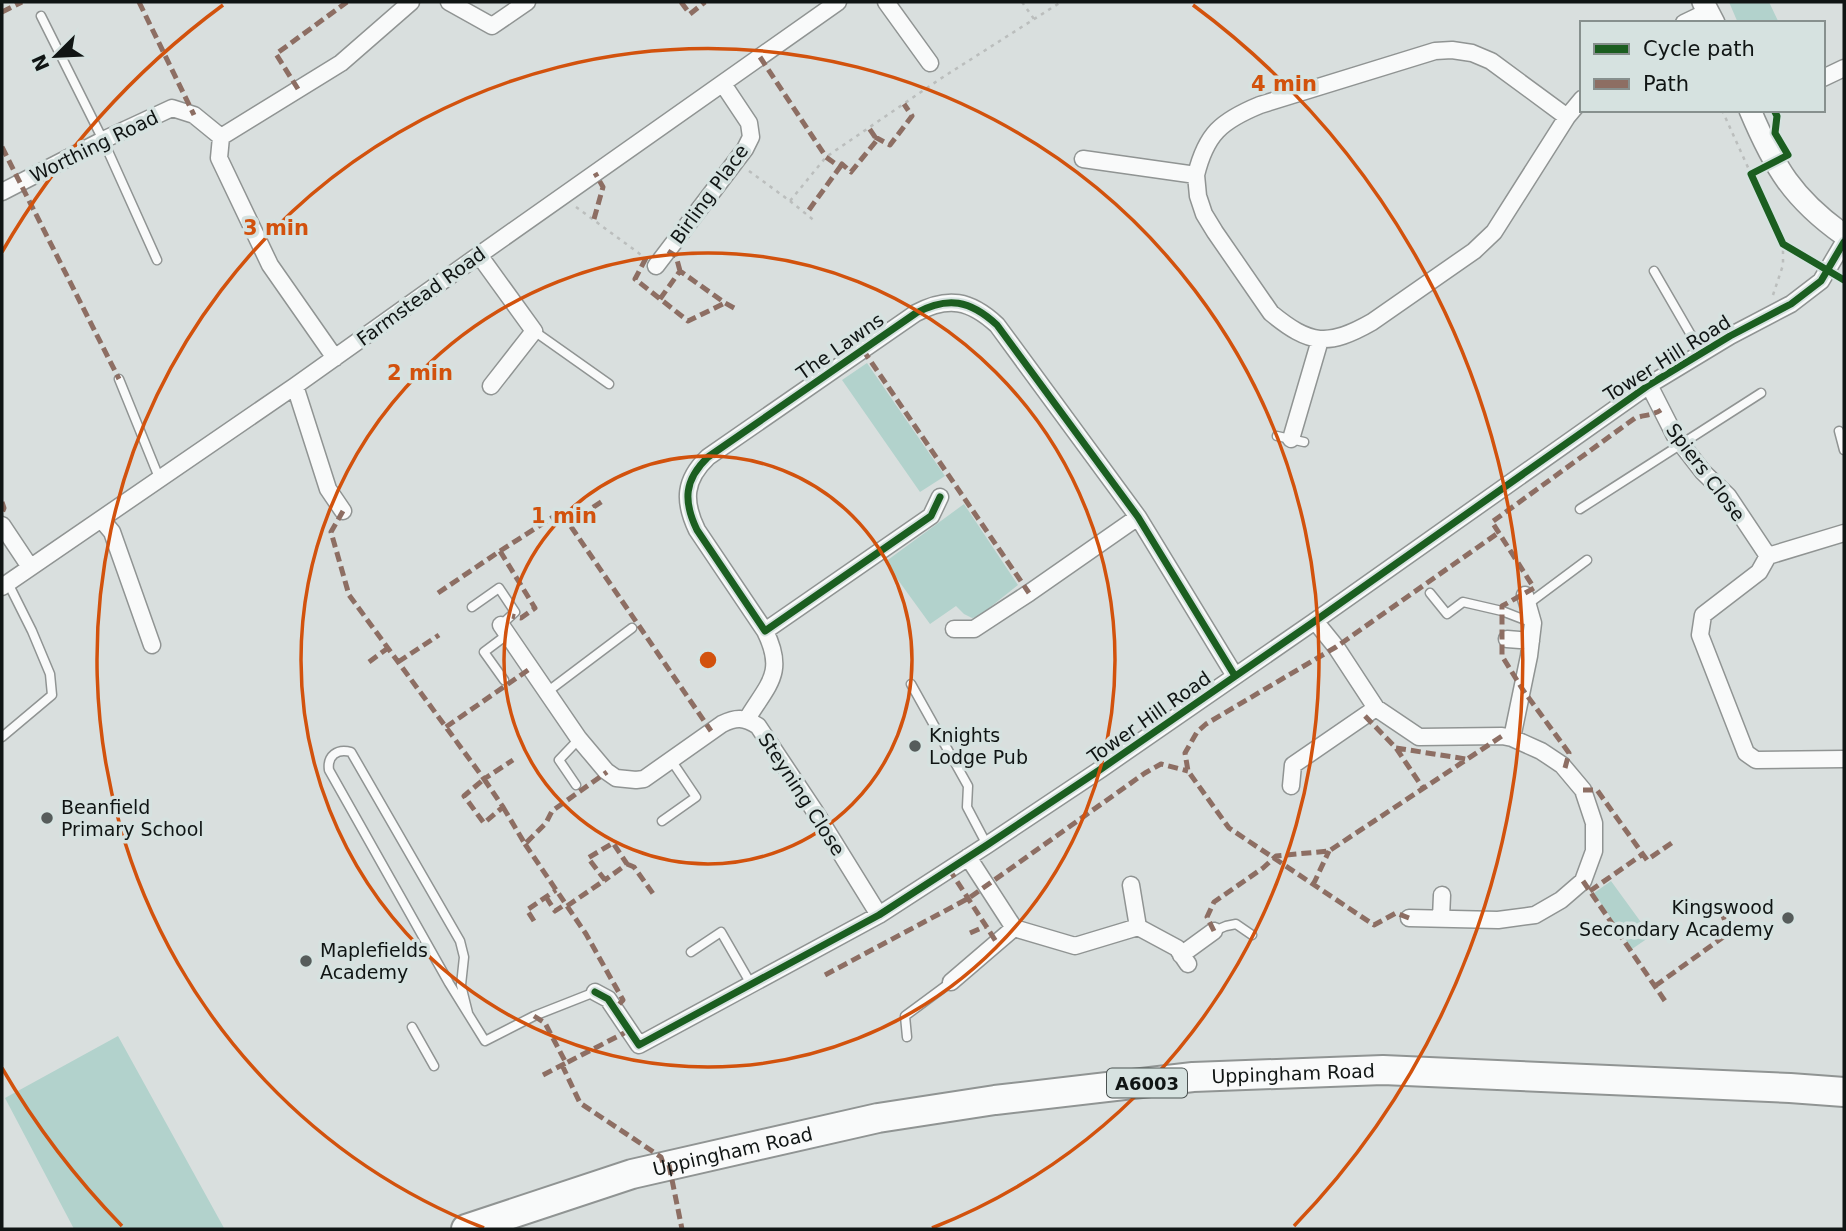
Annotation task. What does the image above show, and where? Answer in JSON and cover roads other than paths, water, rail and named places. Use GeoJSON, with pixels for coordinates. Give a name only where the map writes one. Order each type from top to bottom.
{"type":"FeatureCollection","features":[{"type":"Feature","properties":{"kind":"highway","name":"Uppingham Road"},"geometry":{"type":"LineString","coordinates":[[466,1229],[632,1174],[878,1118],[995,1100],[1193,1077],[1383,1070],[1790,1088],[1844,1093]]}},
{"type":"Feature","properties":{"kind":"street"},"geometry":{"type":"LineString","coordinates":[[335,358],[271,265],[219,158],[221,137],[341,63],[411,2]]}},
{"type":"Feature","properties":{"kind":"street"},"geometry":{"type":"LineString","coordinates":[[449,2],[492,26],[527,2]]}},
{"type":"Feature","properties":{"kind":"street","name":"Farmstead Road"},"geometry":{"type":"LineString","coordinates":[[5,585],[295,386],[838,2]]}},
{"type":"Feature","properties":{"kind":"street"},"geometry":{"type":"LineString","coordinates":[[886,2],[930,63]]}},
{"type":"Feature","properties":{"kind":"street"},"geometry":{"type":"LineString","coordinates":[[1689,21],[1709,12]]}},
{"type":"Feature","properties":{"kind":"street"},"geometry":{"type":"LineString","coordinates":[[1567,117],[1491,61],[1472,53],[1435,51],[1272,101],[1228,120],[1208,142],[1200,158],[1196,175],[1198,196],[1214,232],[1271,313],[1301,334],[1320,340],[1339,337],[1357,330],[1474,251],[1494,232],[1567,117],[1580,101]]}},
{"type":"Feature","properties":{"kind":"street"},"geometry":{"type":"LineString","coordinates":[[1825,77],[1844,68]]}},
{"type":"Feature","properties":{"kind":"street","name":"Birling Place"},"geometry":{"type":"LineString","coordinates":[[656,266],[745,149],[751,137],[749,123],[723,84]]}},
{"type":"Feature","properties":{"kind":"street","name":"Worthing Road"},"geometry":{"type":"LineString","coordinates":[[2,192],[172,108],[194,115],[221,137]]}},
{"type":"Feature","properties":{"kind":"street"},"geometry":{"type":"LineString","coordinates":[[1753,112],[1774,162],[1791,186],[1811,209],[1844,235]]}},
{"type":"Feature","properties":{"kind":"street"},"geometry":{"type":"LineString","coordinates":[[1083,159],[1196,175]]}},
{"type":"Feature","properties":{"kind":"street","name":"Tower Hill Road"},"geometry":{"type":"LineString","coordinates":[[595,992],[608,999],[639,1045],[879,915],[1101,769],[1649,385],[1730,336],[1791,304],[1821,281],[1844,242]]}},
{"type":"Feature","properties":{"kind":"street"},"geometry":{"type":"LineString","coordinates":[[479,255],[534,331],[491,386]]}},
{"type":"Feature","properties":{"kind":"street","name":"The Lawns"},"geometry":{"type":"LineString","coordinates":[[747,719],[771,680],[776,663],[773,646],[689,514],[689,485],[695,471],[708,457],[916,313],[931,305],[945,302],[966,304],[983,312],[997,325],[1138,517],[1235,676]]}},
{"type":"Feature","properties":{"kind":"street"},"geometry":{"type":"LineString","coordinates":[[1291,439],[1320,340]]}},
{"type":"Feature","properties":{"kind":"street","name":"Spiers Close"},"geometry":{"type":"LineString","coordinates":[[1649,385],[1675,436],[1703,472],[1728,496],[1768,556]]}},
{"type":"Feature","properties":{"kind":"street"},"geometry":{"type":"LineString","coordinates":[[295,386],[328,489],[343,511]]}},
{"type":"Feature","properties":{"kind":"street"},"geometry":{"type":"LineString","coordinates":[[765,631],[930,516],[940,497]]}},
{"type":"Feature","properties":{"kind":"street"},"geometry":{"type":"LineString","coordinates":[[954,629],[974,629],[1138,517]]}},
{"type":"Feature","properties":{"kind":"street"},"geometry":{"type":"LineString","coordinates":[[101,519],[112,532],[152,645]]}},
{"type":"Feature","properties":{"kind":"street"},"geometry":{"type":"LineString","coordinates":[[2,525],[30,567]]}},
{"type":"Feature","properties":{"kind":"street"},"geometry":{"type":"LineString","coordinates":[[1844,533],[1768,556],[1759,572],[1703,615],[1700,635],[1746,752],[1756,760],[1844,759]]}},
{"type":"Feature","properties":{"kind":"street"},"geometry":{"type":"LineString","coordinates":[[1512,738],[1523,690],[1533,623],[1526,599]]}},
{"type":"Feature","properties":{"kind":"street"},"geometry":{"type":"LineString","coordinates":[[1315,621],[1336,646],[1376,708],[1419,737],[1502,736],[1541,751],[1562,765],[1583,790],[1594,823],[1594,851],[1583,881],[1561,900],[1535,915],[1498,920],[1409,918]]}},
{"type":"Feature","properties":{"kind":"street","name":"Steyning Close"},"geometry":{"type":"LineString","coordinates":[[504,630],[579,739],[606,771],[616,778],[644,779],[722,724],[735,718],[747,719],[758,726],[879,915]]}},
{"type":"Feature","properties":{"kind":"street"},"geometry":{"type":"LineString","coordinates":[[1507,639],[1531,641]]}},
{"type":"Feature","properties":{"kind":"street"},"geometry":{"type":"LineString","coordinates":[[1291,786],[1285,762],[1376,708]]}},
{"type":"Feature","properties":{"kind":"street"},"geometry":{"type":"LineString","coordinates":[[968,857],[1014,928],[1075,946],[1138,927],[1177,948],[1184,960],[1214,931]]}},
{"type":"Feature","properties":{"kind":"street"},"geometry":{"type":"LineString","coordinates":[[1131,885],[1138,927]]}},
{"type":"Feature","properties":{"kind":"street"},"geometry":{"type":"LineString","coordinates":[[1441,918],[1442,895]]}},
{"type":"Feature","properties":{"kind":"street"},"geometry":{"type":"LineString","coordinates":[[951,982],[1014,928]]}},
{"type":"Feature","properties":{"kind":"lane"},"geometry":{"type":"LineString","coordinates":[[41,16],[103,140],[157,260]]}},
{"type":"Feature","properties":{"kind":"lane"},"geometry":{"type":"LineString","coordinates":[[1654,271],[1702,354]]}},
{"type":"Feature","properties":{"kind":"lane"},"geometry":{"type":"LineString","coordinates":[[534,331],[609,384]]}},
{"type":"Feature","properties":{"kind":"lane"},"geometry":{"type":"LineString","coordinates":[[119,379],[160,480]]}},
{"type":"Feature","properties":{"kind":"lane"},"geometry":{"type":"LineString","coordinates":[[1580,509],[1761,393]]}},
{"type":"Feature","properties":{"kind":"lane"},"geometry":{"type":"LineString","coordinates":[[1839,431],[1844,450]]}},
{"type":"Feature","properties":{"kind":"lane"},"geometry":{"type":"LineString","coordinates":[[1526,599],[1587,560]]}},
{"type":"Feature","properties":{"kind":"lane"},"geometry":{"type":"LineString","coordinates":[[2,737],[52,695],[50,674],[32,631],[5,585]]}},
{"type":"Feature","properties":{"kind":"lane"},"geometry":{"type":"LineString","coordinates":[[472,607],[499,588],[515,612],[504,630],[484,652],[504,680]]}},
{"type":"Feature","properties":{"kind":"lane"},"geometry":{"type":"LineString","coordinates":[[1430,593],[1447,614],[1464,602],[1502,611],[1533,623]]}},
{"type":"Feature","properties":{"kind":"lane"},"geometry":{"type":"LineString","coordinates":[[547,692],[632,628]]}},
{"type":"Feature","properties":{"kind":"lane"},"geometry":{"type":"LineString","coordinates":[[911,684],[968,786],[967,807],[987,845]]}},
{"type":"Feature","properties":{"kind":"lane"},"geometry":{"type":"LineString","coordinates":[[576,785],[559,761],[579,739]]}},
{"type":"Feature","properties":{"kind":"lane"},"geometry":{"type":"LineString","coordinates":[[468,1013],[461,985],[464,957],[460,942],[351,752],[344,750],[334,753],[328,763],[329,770],[449,983],[485,1041],[534,1016],[595,992]]}},
{"type":"Feature","properties":{"kind":"lane"},"geometry":{"type":"LineString","coordinates":[[662,821],[696,797],[671,760]]}},
{"type":"Feature","properties":{"kind":"lane"},"geometry":{"type":"LineString","coordinates":[[1214,931],[1236,924],[1252,934]]}},
{"type":"Feature","properties":{"kind":"lane"},"geometry":{"type":"LineString","coordinates":[[691,952],[721,932],[751,984]]}},
{"type":"Feature","properties":{"kind":"lane"},"geometry":{"type":"LineString","coordinates":[[907,1037],[905,1017],[951,982]]}},
{"type":"Feature","properties":{"kind":"lane"},"geometry":{"type":"LineString","coordinates":[[412,1027],[434,1066]]}},
{"type":"Feature","properties":{"kind":"place","name":"Knights Lodge Pub"},"geometry":{"type":"Point","coordinates":[915,746]}},
{"type":"Feature","properties":{"kind":"place","name":"Beanfield Primary School"},"geometry":{"type":"Point","coordinates":[47,818]}},
{"type":"Feature","properties":{"kind":"place","name":"Kingswood Secondary Academy"},"geometry":{"type":"Point","coordinates":[1788,918]}},
{"type":"Feature","properties":{"kind":"place","name":"Maplefields Academy"},"geometry":{"type":"Point","coordinates":[306,961]}}]}
